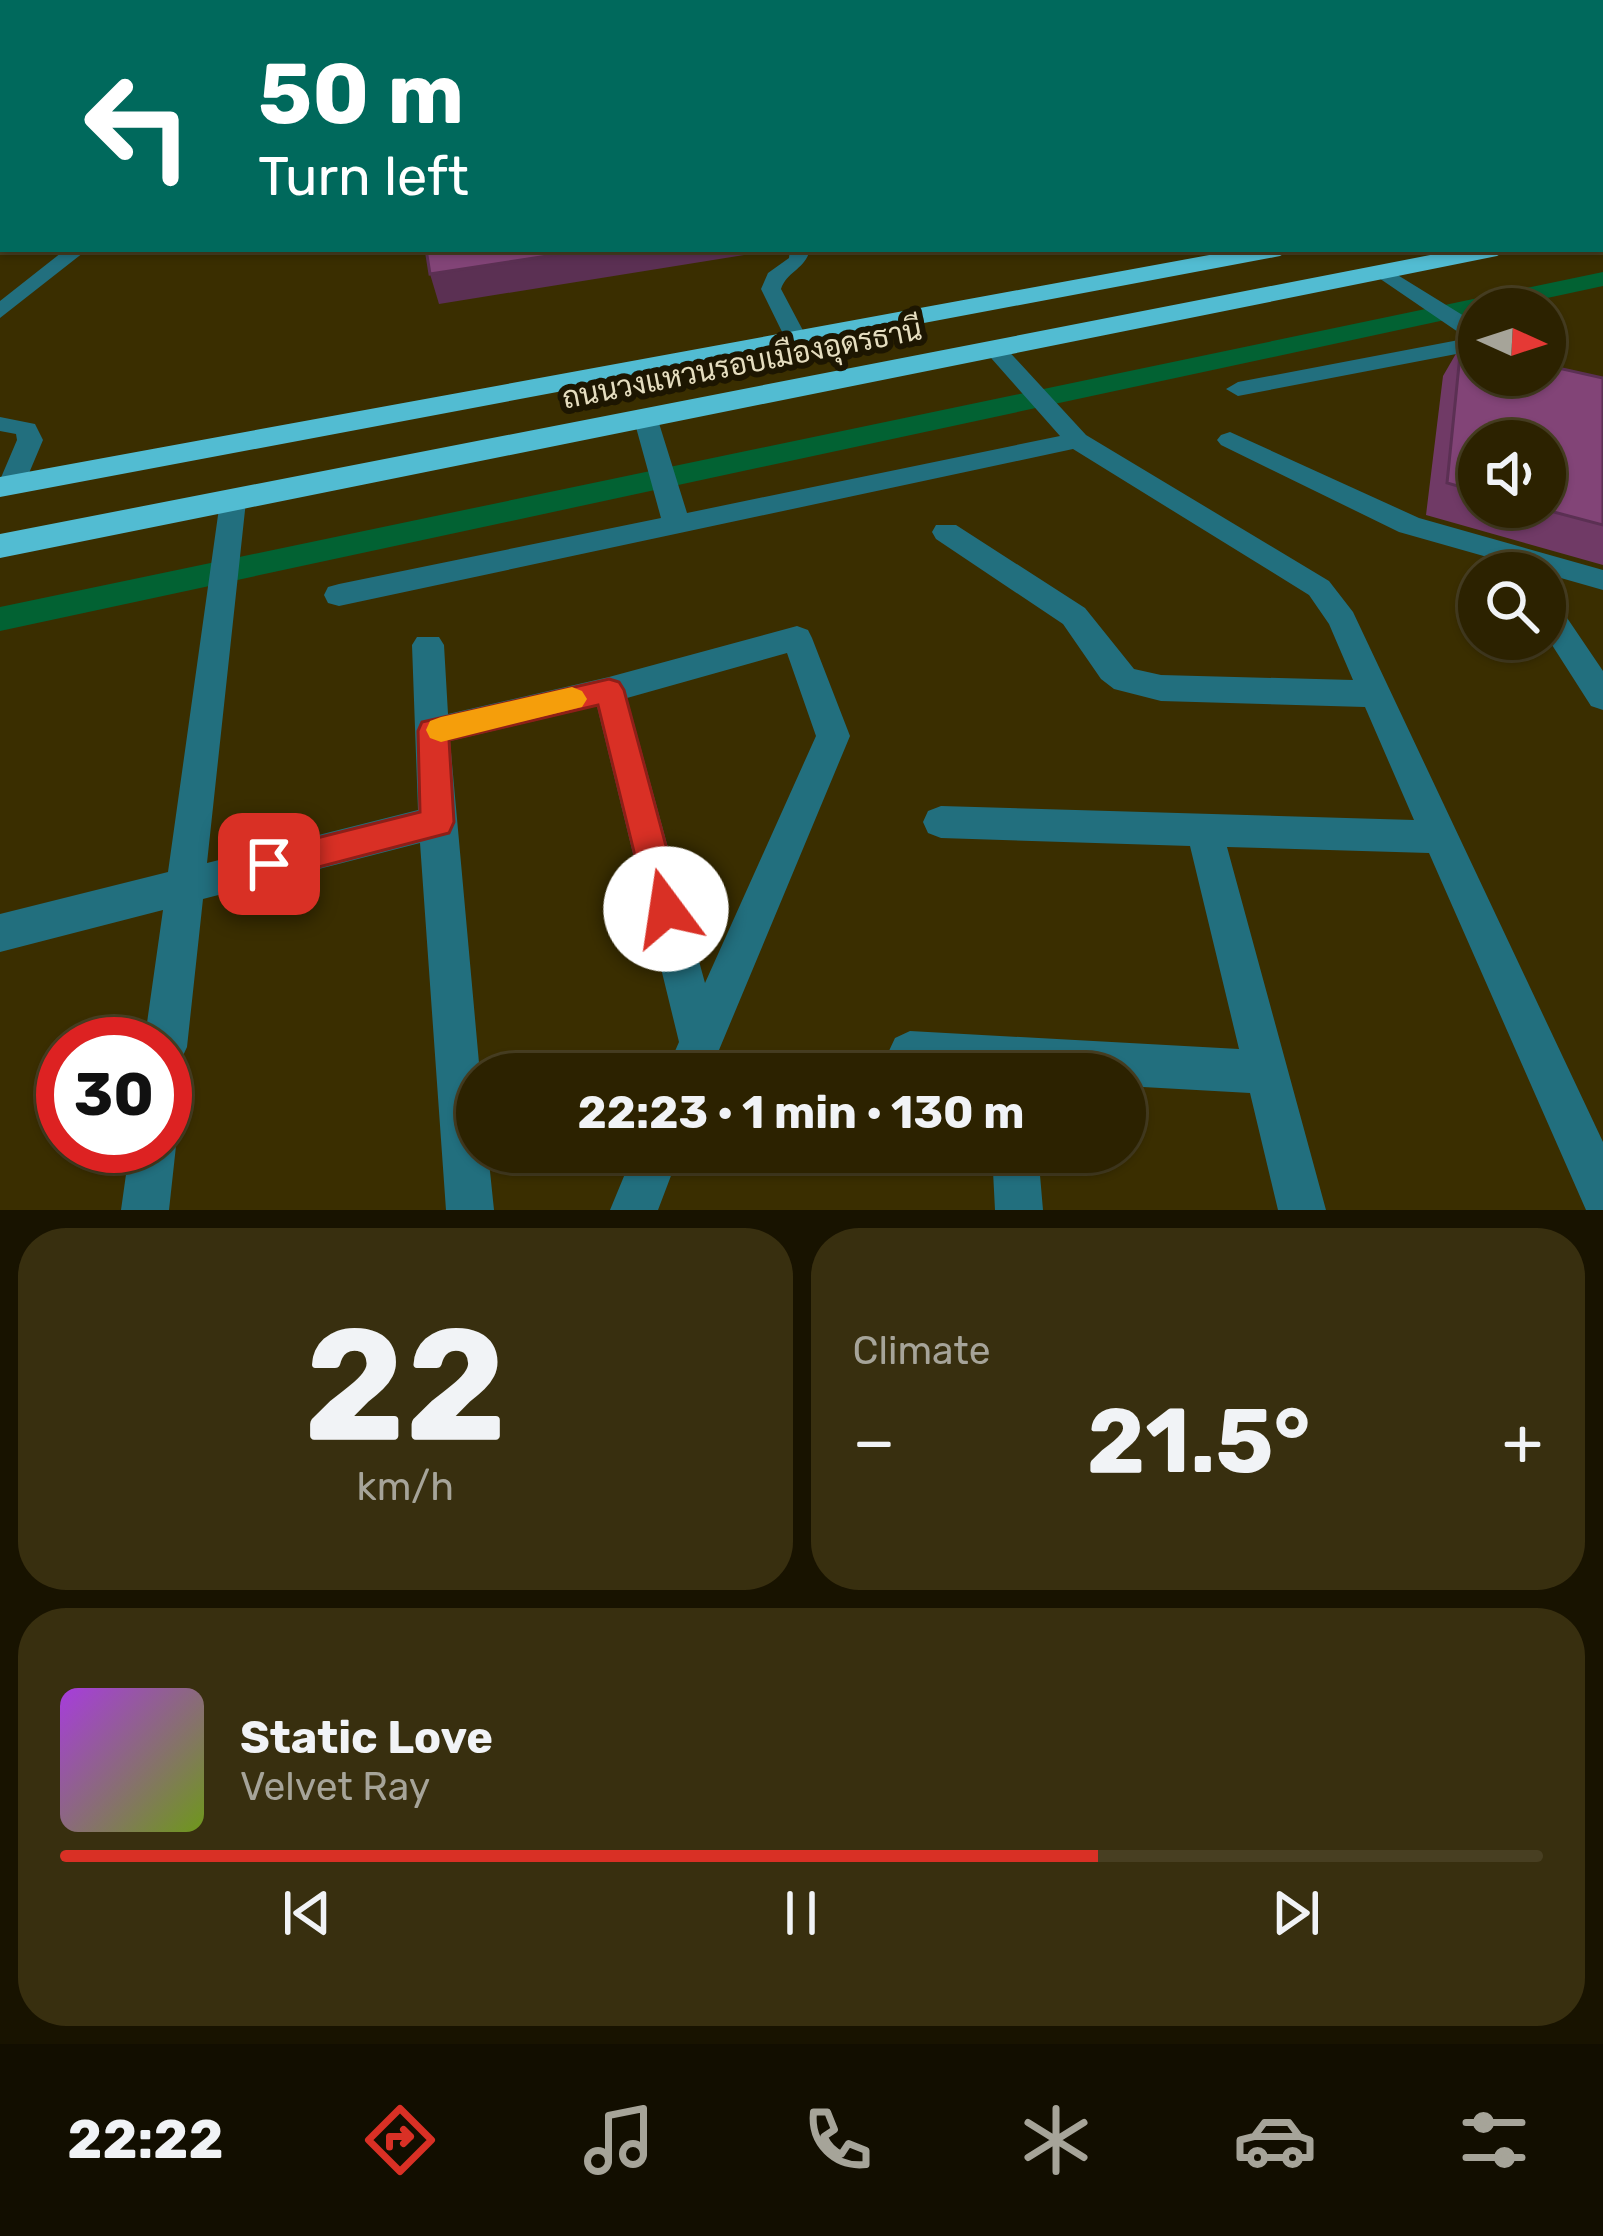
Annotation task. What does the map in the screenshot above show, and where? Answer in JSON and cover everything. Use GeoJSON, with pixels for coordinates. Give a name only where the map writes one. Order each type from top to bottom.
{"type":"FeatureCollection","features":[{"type":"Feature","properties":{"kind":"highway","name":"ถนนวงแหวนรอบเมืองอุดรธานี"},"geometry":{"type":"LineString","coordinates":[[5,486],[1264,252]]}},
{"type":"Feature","properties":{"kind":"highway","name":"ถนนวงแหวนรอบเมืองอุดรธานี"},"geometry":{"type":"LineString","coordinates":[[0,546],[233,501],[649,431],[995,350],[1482,252]]}},
{"type":"Feature","properties":{"kind":"street"},"geometry":{"type":"LineString","coordinates":[[0,312],[74,252]]}},
{"type":"Feature","properties":{"kind":"street"},"geometry":{"type":"LineString","coordinates":[[797,340],[771,289],[775,277],[798,260],[799,252]]}},
{"type":"Feature","properties":{"kind":"street"},"geometry":{"type":"LineString","coordinates":[[1238,389],[1467,338],[1423,298],[1383,272]]}},
{"type":"Feature","properties":{"kind":"street"},"geometry":{"type":"LineString","coordinates":[[995,350],[1066,428],[1319,588],[1342,620],[1377,694],[1603,1194]]}},
{"type":"Feature","properties":{"kind":"street"},"geometry":{"type":"LineString","coordinates":[[0,424],[26,429],[29,440],[5,486]]}},
{"type":"Feature","properties":{"kind":"street"},"geometry":{"type":"LineString","coordinates":[[339,595],[1066,428]]}},
{"type":"Feature","properties":{"kind":"street"},"geometry":{"type":"LineString","coordinates":[[649,431],[676,520]]}},
{"type":"Feature","properties":{"kind":"street"},"geometry":{"type":"LineString","coordinates":[[1230,440],[1409,525],[1603,580]]}},
{"type":"Feature","properties":{"kind":"street"},"geometry":{"type":"LineString","coordinates":[[169,1017],[233,501]]}},
{"type":"Feature","properties":{"kind":"street"},"geometry":{"type":"LineString","coordinates":[[946,532],[1073,616],[1124,680],[1162,688],[1377,694]]}},
{"type":"Feature","properties":{"kind":"street"},"geometry":{"type":"LineString","coordinates":[[433,731],[609,690],[797,638],[833,736],[695,1053]]}},
{"type":"Feature","properties":{"kind":"street"},"geometry":{"type":"LineString","coordinates":[[1566,641],[1603,697]]}},
{"type":"Feature","properties":{"kind":"street"},"geometry":{"type":"LineString","coordinates":[[428,644],[437,822],[470,1210]]}},
{"type":"Feature","properties":{"kind":"street"},"geometry":{"type":"LineString","coordinates":[[609,690],[692,1053]]}},
{"type":"Feature","properties":{"kind":"street"},"geometry":{"type":"LineString","coordinates":[[0,933],[437,822]]}},
{"type":"Feature","properties":{"kind":"street"},"geometry":{"type":"LineString","coordinates":[[941,822],[1441,837]]}},
{"type":"Feature","properties":{"kind":"street"},"geometry":{"type":"LineString","coordinates":[[1204,830],[1302,1210]]}},
{"type":"Feature","properties":{"kind":"street"},"geometry":{"type":"LineString","coordinates":[[910,1052],[917,1053]]}},
{"type":"Feature","properties":{"kind":"street"},"geometry":{"type":"LineString","coordinates":[[1146,1069],[1267,1072]]}},
{"type":"Feature","properties":{"kind":"street"},"geometry":{"type":"LineString","coordinates":[[145,1210],[150,1173]]}},
{"type":"Feature","properties":{"kind":"street"},"geometry":{"type":"LineString","coordinates":[[634,1210],[649,1173]]}},
{"type":"Feature","properties":{"kind":"street"},"geometry":{"type":"LineString","coordinates":[[1016,1173],[1019,1210]]}},
{"type":"Feature","properties":{"kind":"building"},"geometry":{"type":"Polygon","coordinates":[[[426,252],[573,252],[430,274],[426,252]]]}},
{"type":"Feature","properties":{"kind":"building"},"geometry":{"type":"Polygon","coordinates":[[[1566,370],[1603,378],[1603,525],[1566,515],[1566,420],[1458,420],[1458,486],[1447,483],[1458,375],[1458,396],[1566,396],[1566,370]]]}},
{"type":"Feature","properties":{"kind":"waterway"},"geometry":{"type":"LineString","coordinates":[[0,619],[1603,279]]}},
{"type":"Feature","properties":{"kind":"slow traffic"},"geometry":{"type":"LineString","coordinates":[[441,730],[572,699]]}},
{"type":"Feature","properties":{"kind":"route"},"geometry":{"type":"LineString","coordinates":[[269,864],[437,822],[433,731],[609,690],[666,909]]}}]}
